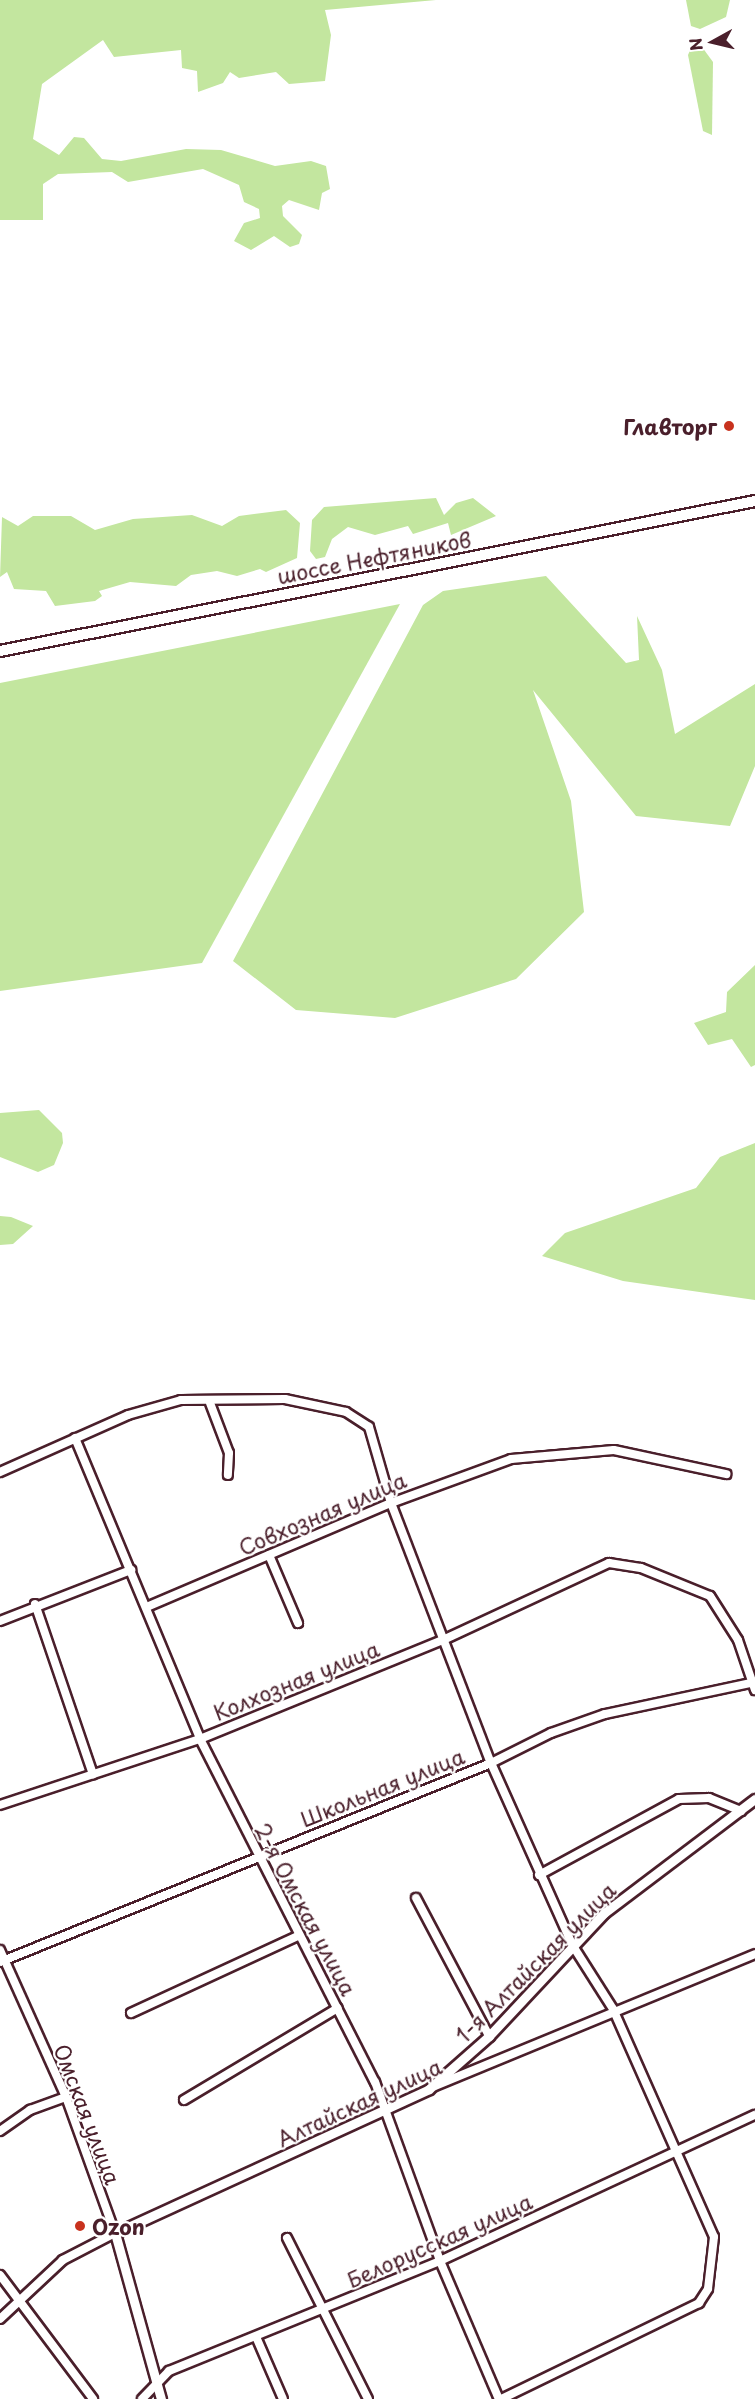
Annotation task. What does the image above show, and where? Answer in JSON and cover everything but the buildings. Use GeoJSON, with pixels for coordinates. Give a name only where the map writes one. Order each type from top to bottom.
{"type":"FeatureCollection","features":[{"type":"Feature","properties":{"kind":"main road","name":"шоссе Нефтяников"},"geometry":{"type":"LineString","coordinates":[[0,651],[755,501]]}},
{"type":"Feature","properties":{"kind":"street"},"geometry":{"type":"LineString","coordinates":[[0,1472],[75,1438],[174,1402],[210,1403],[280,1399],[346,1412],[369,1428],[391,1503],[443,1640],[491,1763],[539,1875],[573,1946],[613,2009],[711,2224],[714,2249],[708,2289],[690,2310],[500,2399]]}},
{"type":"Feature","properties":{"kind":"street"},"geometry":{"type":"LineString","coordinates":[[210,1403],[229,1453],[228,1475]]}},
{"type":"Feature","properties":{"kind":"street","name":"2-я Омская улица"},"geometry":{"type":"LineString","coordinates":[[75,1438],[148,1606],[200,1738],[256,1856],[375,2082],[382,2112],[440,2261],[500,2399]]}},
{"type":"Feature","properties":{"kind":"street","name":"Совхозная улица"},"geometry":{"type":"LineString","coordinates":[[148,1606],[391,1503],[511,1459],[614,1450],[726,1474]]}},
{"type":"Feature","properties":{"kind":"street"},"geometry":{"type":"LineString","coordinates":[[269,1555],[298,1623]]}},
{"type":"Feature","properties":{"kind":"street","name":"Колхозная улица"},"geometry":{"type":"LineString","coordinates":[[0,1806],[200,1738],[443,1640],[596,1566],[616,1563],[641,1568],[710,1596],[738,1640],[753,1687]]}},
{"type":"Feature","properties":{"kind":"street"},"geometry":{"type":"LineString","coordinates":[[0,1621],[35,1604],[131,1570]]}},
{"type":"Feature","properties":{"kind":"street"},"geometry":{"type":"LineString","coordinates":[[35,1604],[93,1774]]}},
{"type":"Feature","properties":{"kind":"street","name":"Школьная улица"},"geometry":{"type":"LineString","coordinates":[[2,1961],[256,1856],[491,1763],[605,1714],[753,1687]]}},
{"type":"Feature","properties":{"kind":"street"},"geometry":{"type":"LineString","coordinates":[[539,1875],[679,1799],[717,1800],[741,1811]]}},
{"type":"Feature","properties":{"kind":"street","name":"1-я Алтайская улица"},"geometry":{"type":"LineString","coordinates":[[429,2089],[489,2036],[573,1946],[620,1901],[755,1799]]}},
{"type":"Feature","properties":{"kind":"street"},"geometry":{"type":"LineString","coordinates":[[416,1898],[489,2036]]}},
{"type":"Feature","properties":{"kind":"street"},"geometry":{"type":"LineString","coordinates":[[131,2013],[298,1936]]}},
{"type":"Feature","properties":{"kind":"street","name":"Омская улица"},"geometry":{"type":"LineString","coordinates":[[0,1950],[2,1961],[66,2097],[115,2233],[161,2399]]}},
{"type":"Feature","properties":{"kind":"street","name":"Алтайская улица"},"geometry":{"type":"LineString","coordinates":[[0,2319],[22,2302],[63,2260],[115,2233],[429,2089],[613,2009],[755,1954]]}},
{"type":"Feature","properties":{"kind":"street"},"geometry":{"type":"LineString","coordinates":[[184,2100],[338,2008]]}},
{"type":"Feature","properties":{"kind":"street"},"geometry":{"type":"LineString","coordinates":[[0,2131],[30,2110],[66,2097]]}},
{"type":"Feature","properties":{"kind":"street","name":"Белорусская улица"},"geometry":{"type":"LineString","coordinates":[[142,2399],[170,2371],[257,2339],[440,2261],[755,2115]]}},
{"type":"Feature","properties":{"kind":"street"},"geometry":{"type":"LineString","coordinates":[[287,2238],[326,2310],[368,2399]]}},
{"type":"Feature","properties":{"kind":"street"},"geometry":{"type":"LineString","coordinates":[[0,2275],[93,2399]]}},
{"type":"Feature","properties":{"kind":"street"},"geometry":{"type":"LineString","coordinates":[[257,2339],[283,2399]]}},
{"type":"Feature","properties":{"kind":"green space"},"geometry":{"type":"Polygon","coordinates":[[[0,0],[436,0],[325,10],[331,35],[325,81],[289,84],[276,72],[239,78],[230,72],[223,83],[198,92],[197,71],[182,68],[181,50],[114,57],[103,40],[42,84],[33,139],[59,155],[74,137],[84,138],[102,159],[121,161],[186,149],[221,150],[275,166],[311,161],[326,166],[330,189],[322,193],[319,210],[289,200],[282,206],[283,216],[302,235],[299,244],[290,247],[274,236],[251,250],[234,241],[244,223],[260,218],[259,209],[244,202],[239,185],[203,169],[128,182],[112,172],[58,174],[43,184],[43,220],[0,220],[0,0]]]}},
{"type":"Feature","properties":{"kind":"green space"},"geometry":{"type":"Polygon","coordinates":[[[686,0],[730,0],[726,17],[700,29],[691,26],[686,0]]]}},
{"type":"Feature","properties":{"kind":"green space"},"geometry":{"type":"Polygon","coordinates":[[[692,46],[702,47],[713,62],[712,135],[703,131],[688,55],[692,46]]]}},
{"type":"Feature","properties":{"kind":"green space"},"geometry":{"type":"Polygon","coordinates":[[[436,498],[444,515],[456,503],[473,498],[496,516],[451,535],[448,523],[413,534],[408,526],[375,535],[348,527],[332,539],[325,557],[316,559],[310,551],[312,520],[324,507],[436,498]]]}},
{"type":"Feature","properties":{"kind":"green space"},"geometry":{"type":"Polygon","coordinates":[[[286,510],[300,523],[297,558],[266,572],[260,569],[237,576],[217,571],[191,575],[176,586],[130,582],[99,591],[102,596],[95,601],[55,606],[46,591],[14,589],[7,572],[0,577],[2,517],[18,526],[33,516],[71,516],[95,530],[133,519],[192,515],[222,526],[239,516],[286,510]]]}},
{"type":"Feature","properties":{"kind":"green space"},"geometry":{"type":"Polygon","coordinates":[[[546,576],[626,663],[639,660],[637,616],[662,670],[675,734],[755,684],[755,766],[730,826],[636,816],[533,690],[571,801],[584,912],[516,979],[395,1018],[296,1010],[233,961],[423,605],[443,591],[546,576]]]}},
{"type":"Feature","properties":{"kind":"green space"},"geometry":{"type":"Polygon","coordinates":[[[400,604],[202,963],[0,991],[0,683],[400,604]]]}},
{"type":"Feature","properties":{"kind":"green space"},"geometry":{"type":"Polygon","coordinates":[[[755,965],[755,1065],[751,1067],[732,1039],[708,1045],[694,1023],[726,1012],[727,992],[755,965]]]}},
{"type":"Feature","properties":{"kind":"green space"},"geometry":{"type":"Polygon","coordinates":[[[39,1110],[62,1133],[63,1143],[54,1165],[38,1172],[0,1157],[0,1113],[39,1110]]]}},
{"type":"Feature","properties":{"kind":"green space"},"geometry":{"type":"Polygon","coordinates":[[[755,1143],[755,1300],[623,1281],[542,1256],[565,1233],[696,1188],[720,1157],[755,1143]]]}},
{"type":"Feature","properties":{"kind":"green space"},"geometry":{"type":"Polygon","coordinates":[[[0,1216],[11,1217],[33,1226],[13,1244],[0,1245],[0,1216]]]}},
{"type":"Feature","properties":{"kind":"place","name":"Главторг"},"geometry":{"type":"Point","coordinates":[729,426]}},
{"type":"Feature","properties":{"kind":"place","name":"Ozon"},"geometry":{"type":"Point","coordinates":[80,2226]}}]}
